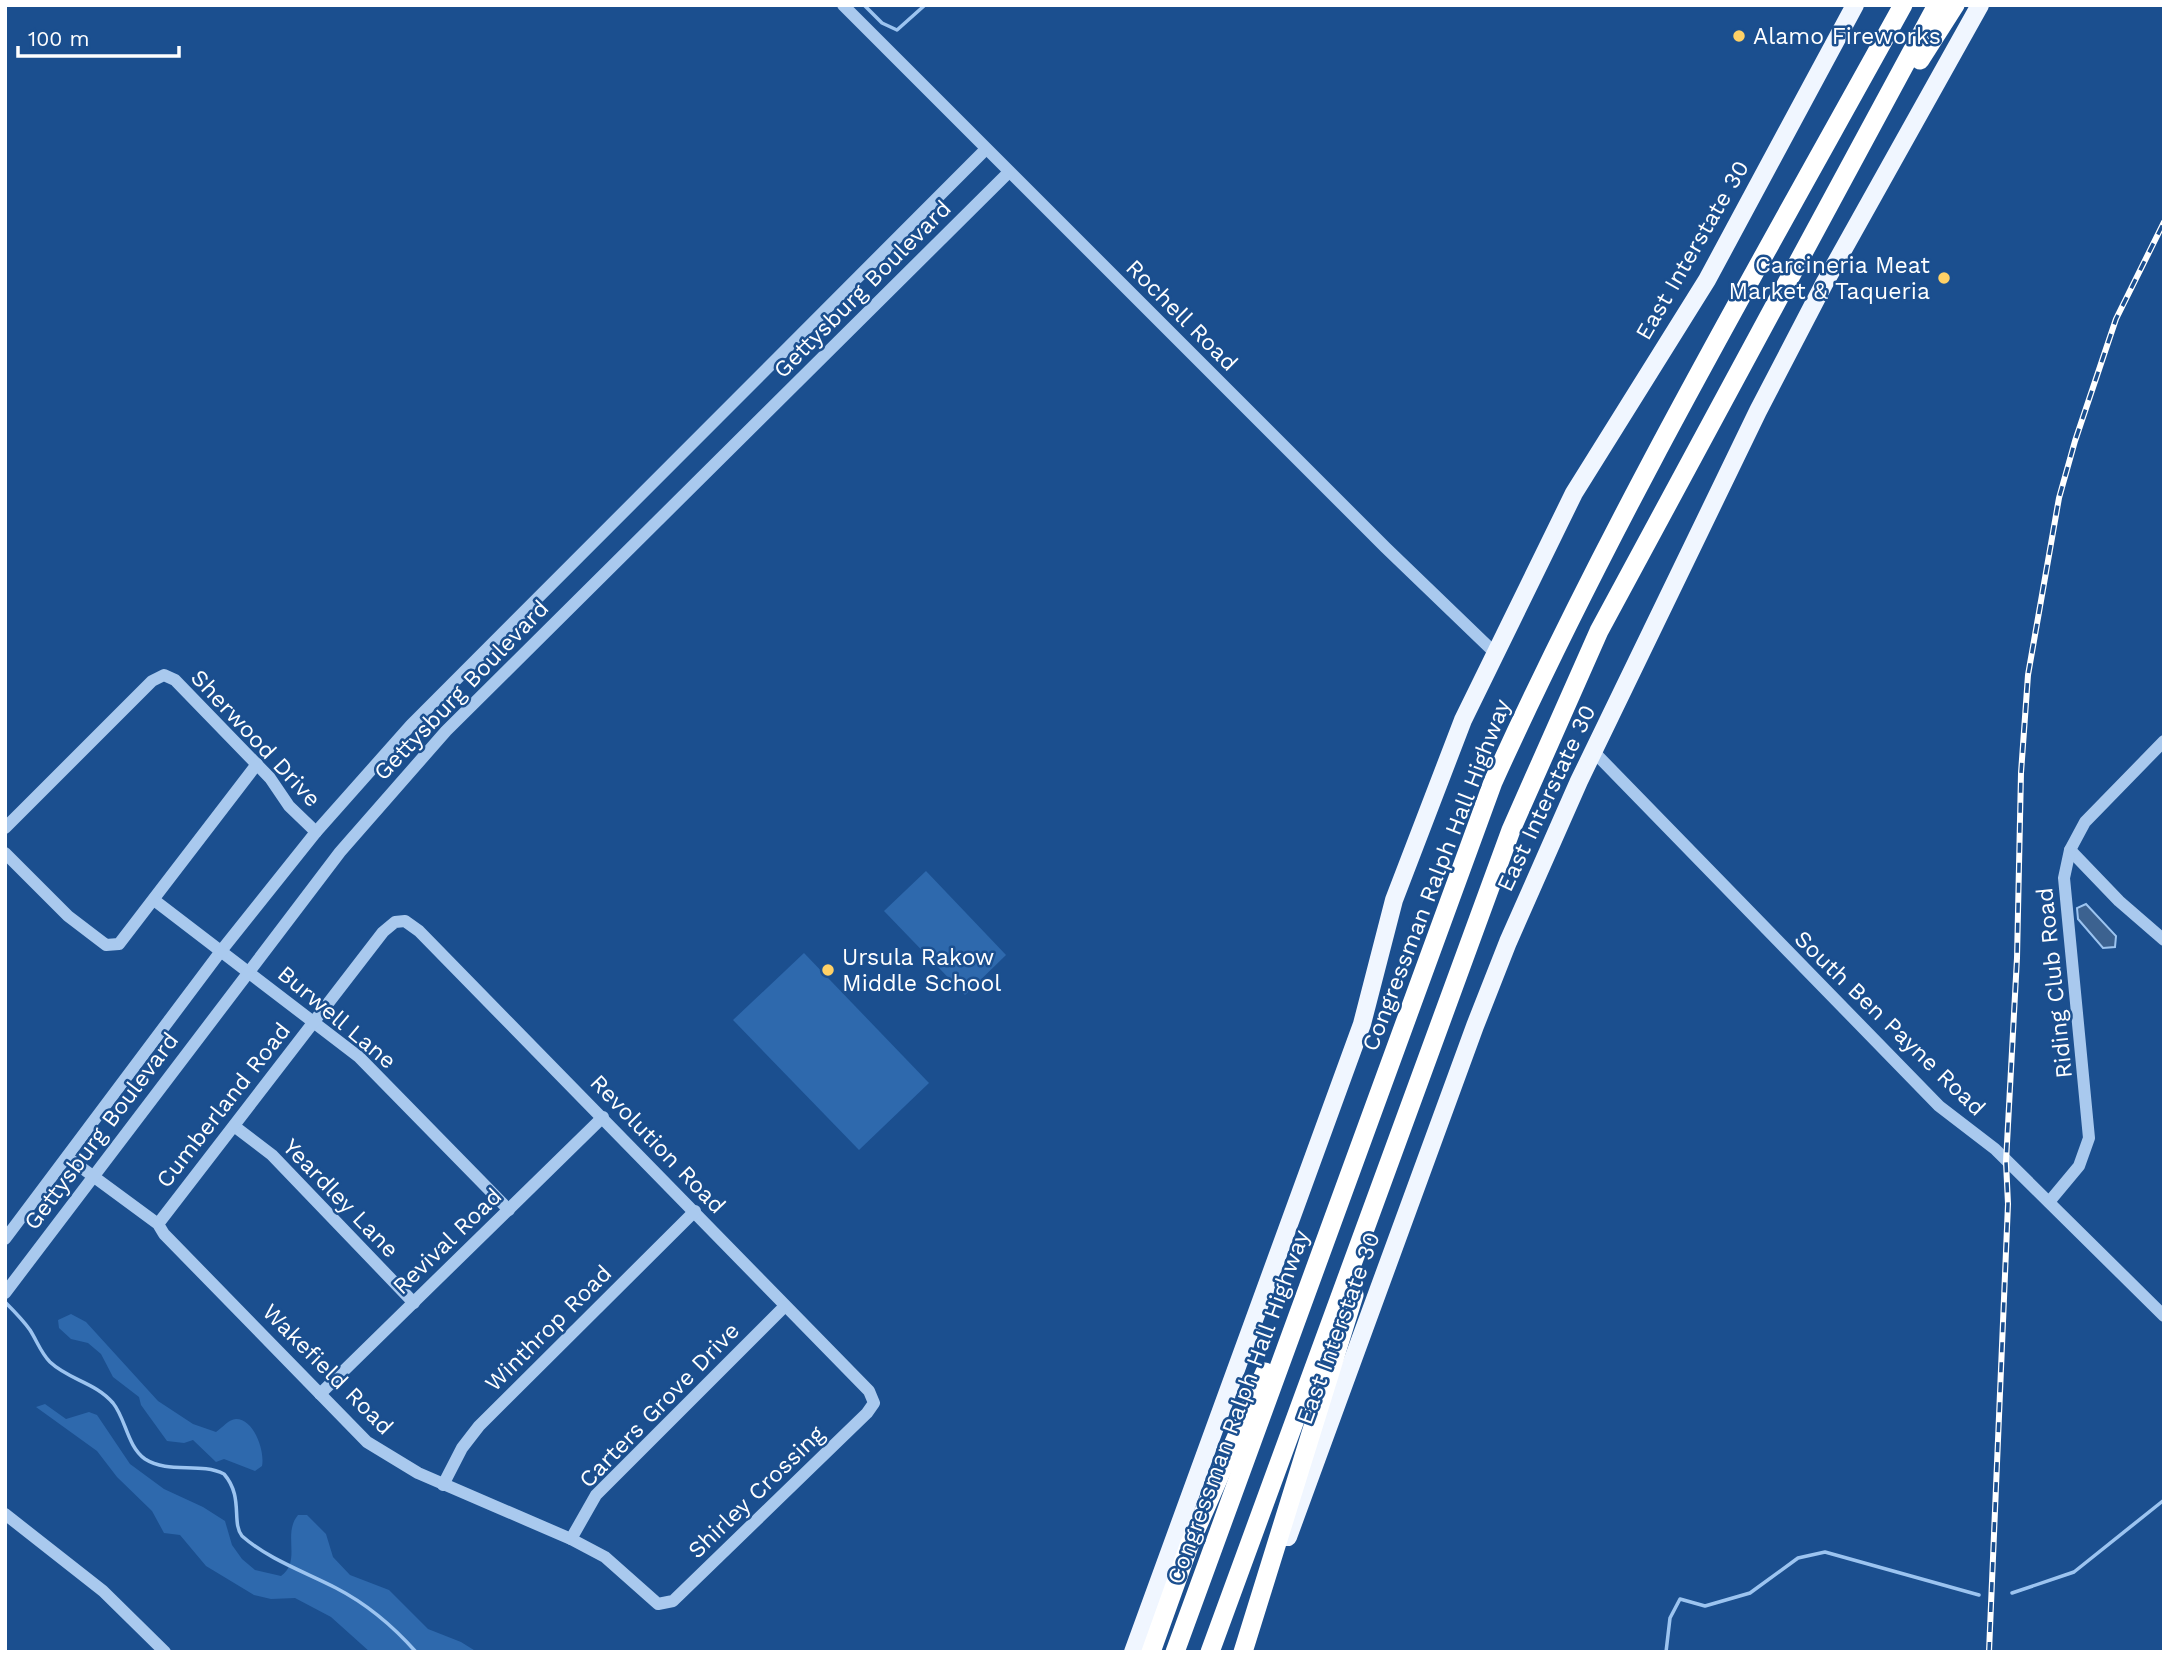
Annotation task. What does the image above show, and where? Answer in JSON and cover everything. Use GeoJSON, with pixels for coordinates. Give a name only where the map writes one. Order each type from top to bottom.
{"type":"FeatureCollection","features":[{"type":"Feature","properties":{"kind":"highway","name":"Congressman Ralph Hall Highway"},"geometry":{"type":"LineString","coordinates":[[1175,1652],[1493,782],[1553,648],[1691,385],[1903,5]]}},
{"type":"Feature","properties":{"kind":"highway"},"geometry":{"type":"LineString","coordinates":[[1210,1652],[1511,830],[1599,631],[1937,5]]}},
{"type":"Feature","properties":{"kind":"highway"},"geometry":{"type":"LineString","coordinates":[[1881,105],[1908,79],[1955,5]]}},
{"type":"Feature","properties":{"kind":"highway"},"geometry":{"type":"LineString","coordinates":[[1245,1652],[1355,1291],[1467,948]]}},
{"type":"Feature","properties":{"kind":"highway"},"geometry":{"type":"LineString","coordinates":[[1151,1652],[1216,1482],[1308,1283]]}},
{"type":"Feature","properties":{"kind":"main road","name":"East Interstate 30"},"geometry":{"type":"LineString","coordinates":[[1133,1652],[1362,1024],[1406,865],[1444,767],[1494,652],[1574,493],[1707,280],[1855,5]]}},
{"type":"Feature","properties":{"kind":"main road","name":"East Interstate 30"},"geometry":{"type":"LineString","coordinates":[[1245,1652],[1508,942],[1594,752],[1763,400],[1830,273],[1980,5]]}},
{"type":"Feature","properties":{"kind":"street","name":"Rochell Road"},"geometry":{"type":"LineString","coordinates":[[844,5],[1494,652]]}},
{"type":"Feature","properties":{"kind":"street","name":"Gettysburg Boulevard"},"geometry":{"type":"LineString","coordinates":[[6,1238],[220,951],[316,832],[411,725],[986,149]]}},
{"type":"Feature","properties":{"kind":"street","name":"Gettysburg Boulevard"},"geometry":{"type":"LineString","coordinates":[[5,1293],[340,852],[446,731],[1009,172]]}},
{"type":"Feature","properties":{"kind":"street","name":"Sherwood Drive"},"geometry":{"type":"LineString","coordinates":[[5,828],[152,681],[164,675],[175,680],[257,764],[289,806],[316,832]]}},
{"type":"Feature","properties":{"kind":"street","name":"Riding Club Road"},"geometry":{"type":"LineString","coordinates":[[2049,1202],[2079,1166],[2089,1138],[2064,878],[2070,850],[2085,822],[2164,741]]}},
{"type":"Feature","properties":{"kind":"street","name":"South Ben Payne Road"},"geometry":{"type":"LineString","coordinates":[[1594,752],[1939,1106],[1996,1149],[2164,1316]]}},
{"type":"Feature","properties":{"kind":"street"},"geometry":{"type":"LineString","coordinates":[[5,853],[68,916],[106,945],[112,946],[125,939],[257,764]]}},
{"type":"Feature","properties":{"kind":"street"},"geometry":{"type":"LineString","coordinates":[[2070,850],[2119,901],[2164,940]]}},
{"type":"Feature","properties":{"kind":"street","name":"Burwell Lane"},"geometry":{"type":"LineString","coordinates":[[154,901],[359,1057],[509,1210]]}},
{"type":"Feature","properties":{"kind":"street","name":"Cumberland Road"},"geometry":{"type":"LineString","coordinates":[[158,1224],[383,932],[395,922],[405,920]]}},
{"type":"Feature","properties":{"kind":"street","name":"Revolution Road"},"geometry":{"type":"LineString","coordinates":[[405,920],[603,1116],[869,1391],[874,1403]]}},
{"type":"Feature","properties":{"kind":"street","name":"Revival Road"},"geometry":{"type":"LineString","coordinates":[[320,1394],[603,1116]]}},
{"type":"Feature","properties":{"kind":"street","name":"Yeardley Lane"},"geometry":{"type":"LineString","coordinates":[[234,1126],[272,1155],[414,1303]]}},
{"type":"Feature","properties":{"kind":"street","name":"Wakefield Road"},"geometry":{"type":"LineString","coordinates":[[67,1157],[158,1224],[367,1442],[443,1485],[571,1539],[605,1557],[652,1600],[663,1605]]}},
{"type":"Feature","properties":{"kind":"street","name":"Winthrop Road"},"geometry":{"type":"LineString","coordinates":[[443,1485],[461,1448],[479,1426],[695,1211]]}},
{"type":"Feature","properties":{"kind":"street","name":"Carters Grove Drive"},"geometry":{"type":"LineString","coordinates":[[571,1539],[603,1489],[785,1306]]}},
{"type":"Feature","properties":{"kind":"street","name":"Shirley Crossing"},"geometry":{"type":"LineString","coordinates":[[663,1605],[673,1601],[867,1413],[874,1403]]}},
{"type":"Feature","properties":{"kind":"street"},"geometry":{"type":"LineString","coordinates":[[5,1514],[93,1582],[165,1652]]}},
{"type":"Feature","properties":{"kind":"shaded area"},"geometry":{"type":"Polygon","coordinates":[[[926,871],[1006,955],[965,995],[884,911],[926,871]]]}},
{"type":"Feature","properties":{"kind":"shaded area"},"geometry":{"type":"Polygon","coordinates":[[[2086,904],[2116,936],[2115,947],[2103,948],[2078,919],[2077,908],[2086,904]]]}},
{"type":"Feature","properties":{"kind":"shaded area"},"geometry":{"type":"Polygon","coordinates":[[[804,953],[929,1083],[859,1150],[733,1020],[804,953]]]}},
{"type":"Feature","properties":{"kind":"shaded area"},"geometry":{"type":"Polygon","coordinates":[[[71,1314],[86,1322],[158,1401],[193,1424],[216,1432],[233,1419],[243,1420],[253,1430],[260,1445],[262,1466],[255,1471],[224,1459],[216,1462],[193,1440],[184,1443],[167,1441],[141,1405],[139,1397],[113,1377],[101,1354],[88,1343],[71,1339],[59,1328],[58,1320],[71,1314]]]}},
{"type":"Feature","properties":{"kind":"shaded area"},"geometry":{"type":"Polygon","coordinates":[[[45,1404],[66,1419],[89,1412],[97,1415],[130,1464],[164,1489],[203,1507],[225,1521],[232,1545],[242,1559],[255,1570],[281,1576],[287,1570],[294,1522],[298,1515],[307,1515],[326,1534],[333,1557],[350,1575],[389,1590],[428,1629],[461,1642],[477,1652],[370,1652],[331,1617],[295,1598],[271,1599],[254,1595],[206,1566],[180,1535],[164,1533],[152,1511],[117,1477],[97,1451],[36,1407],[45,1404]]]}},
{"type":"Feature","properties":{"kind":"waterway"},"geometry":{"type":"LineString","coordinates":[[864,5],[882,23],[897,30],[925,5]]}},
{"type":"Feature","properties":{"kind":"waterway"},"geometry":{"type":"LineString","coordinates":[[5,1302],[27,1326],[50,1362],[98,1390],[113,1403],[139,1454],[164,1466],[205,1469],[224,1474],[234,1491],[237,1524],[242,1536],[275,1558],[336,1588],[369,1608],[416,1652]]}},
{"type":"Feature","properties":{"kind":"waterway"},"geometry":{"type":"LineString","coordinates":[[2012,1593],[2074,1572],[2164,1500]]}},
{"type":"Feature","properties":{"kind":"waterway"},"geometry":{"type":"LineString","coordinates":[[1666,1652],[1670,1618],[1680,1599],[1705,1606],[1750,1593],[1798,1558],[1825,1552],[1979,1595]]}},
{"type":"Feature","properties":{"kind":"waterway"},"geometry":{"type":"LineString","coordinates":[[1323,1652],[1329,1652]]}},
{"type":"Feature","properties":{"kind":"railway"},"geometry":{"type":"LineString","coordinates":[[1989,1652],[2008,1204],[2006,1162],[2017,958],[2021,773],[2028,675],[2059,498],[2075,441],[2116,319],[2164,222]]}},
{"type":"Feature","properties":{"kind":"place","name":"Alamo Fireworks"},"geometry":{"type":"Point","coordinates":[1739,36]}},
{"type":"Feature","properties":{"kind":"place","name":"Carcineria Meat Market & Taqueria"},"geometry":{"type":"Point","coordinates":[1944,278]}},
{"type":"Feature","properties":{"kind":"place","name":"Ursula Rakow Middle School"},"geometry":{"type":"Point","coordinates":[828,970]}}]}
